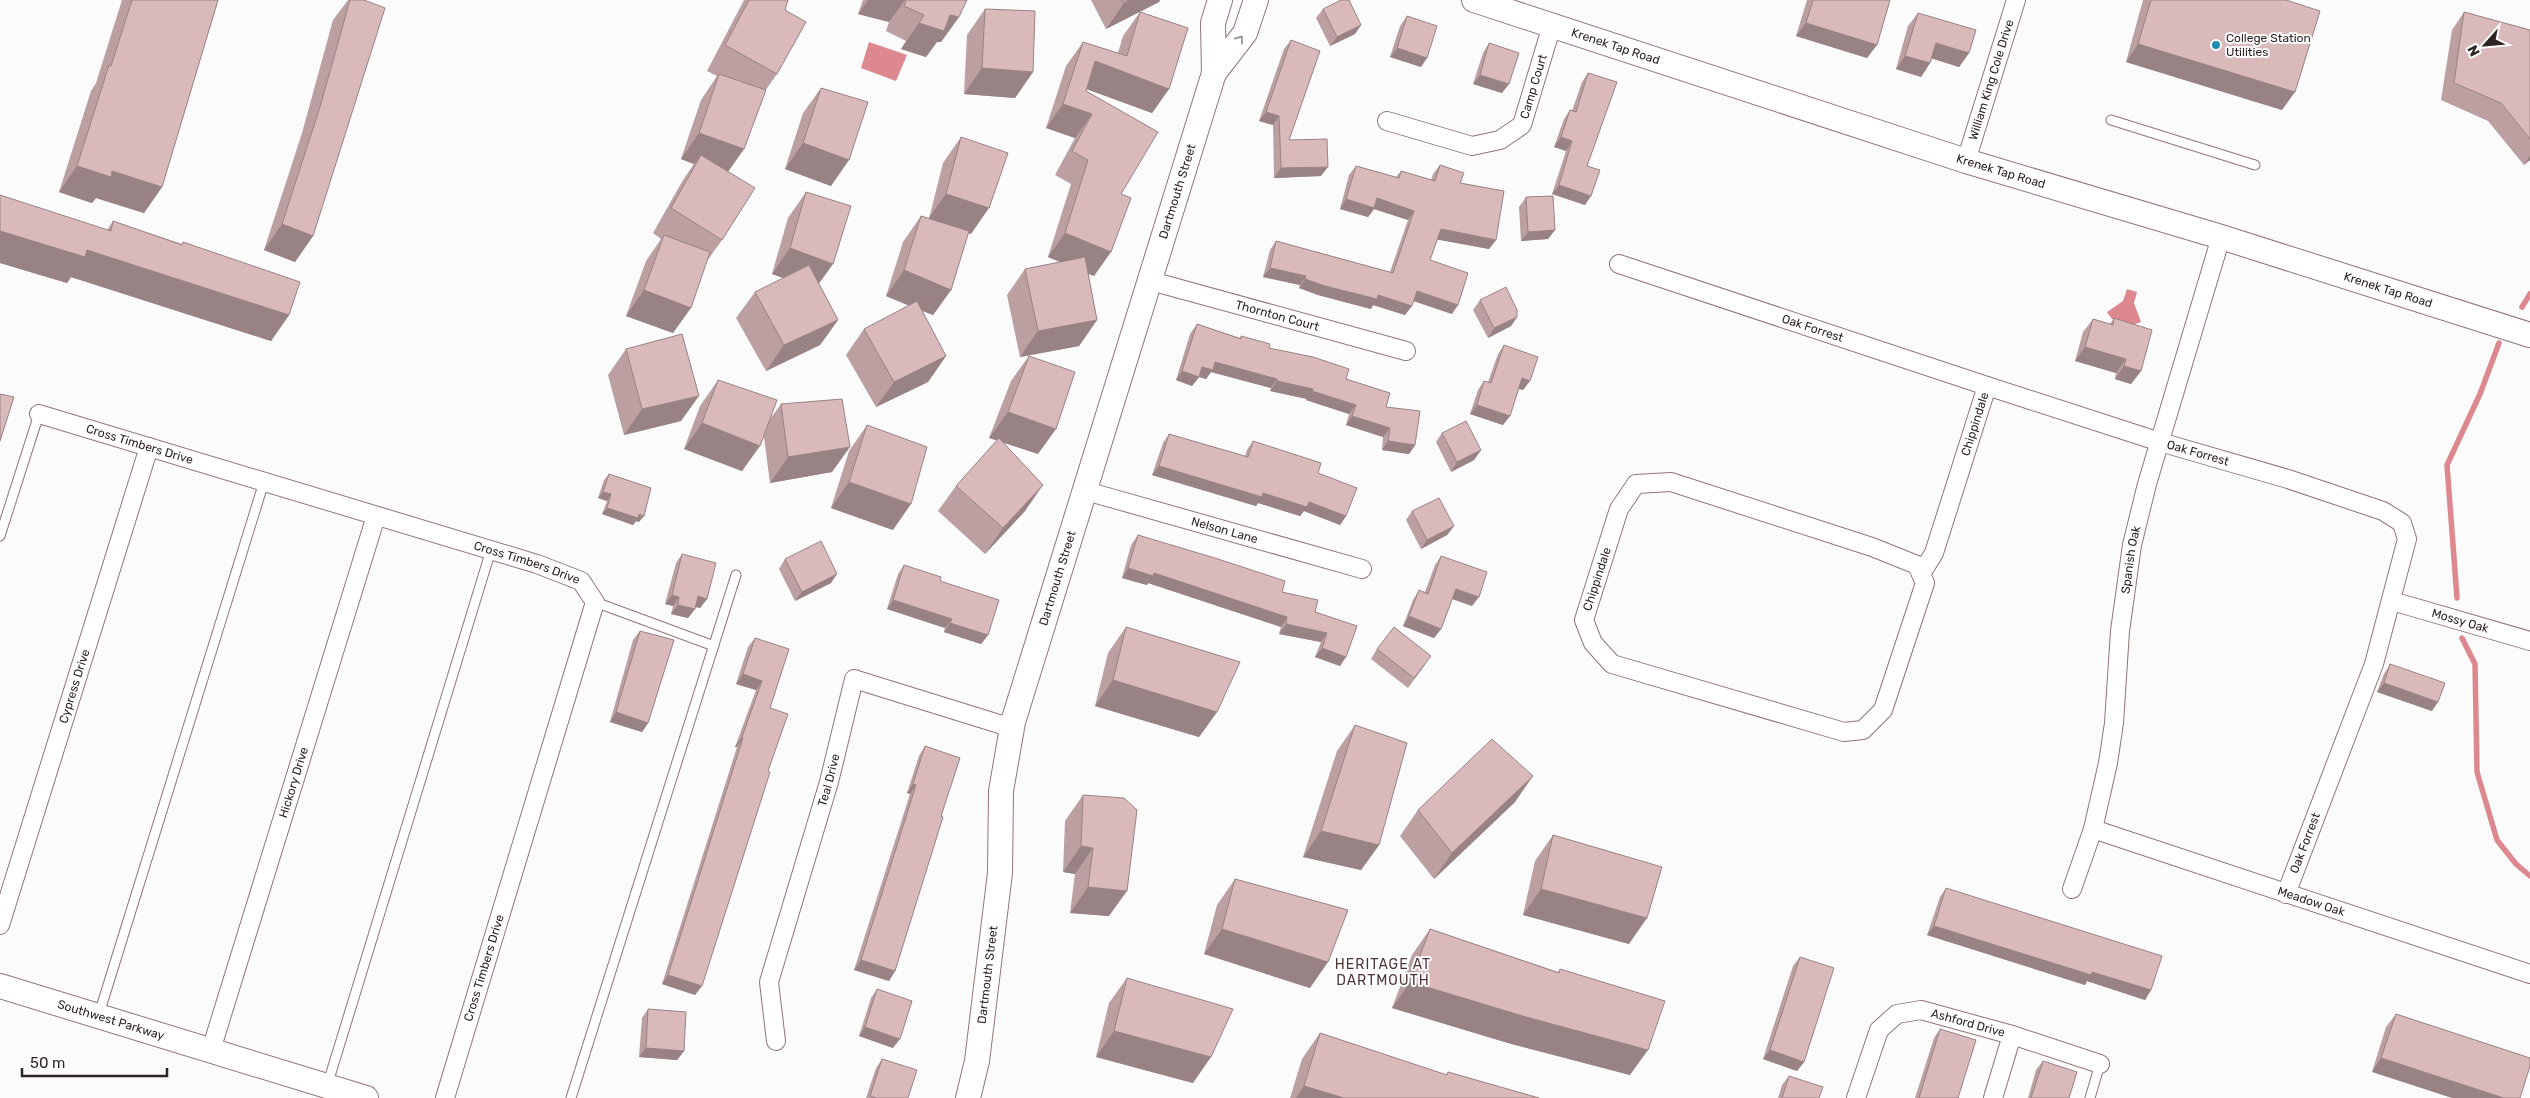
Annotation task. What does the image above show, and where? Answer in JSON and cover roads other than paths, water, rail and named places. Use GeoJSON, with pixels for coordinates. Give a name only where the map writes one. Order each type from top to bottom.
{"type":"FeatureCollection","features":[{"type":"Feature","properties":{"kind":"street","name":"Dartmouth Street"},"geometry":{"type":"LineString","coordinates":[[968,1098],[977,1061],[1000,873],[1001,791],[1012,728],[1050,597],[1086,491],[1214,73],[1213,23],[1220,0]]}},
{"type":"Feature","properties":{"kind":"street","name":"Dartmouth Street"},"geometry":{"type":"LineString","coordinates":[[1214,73],[1245,33],[1256,0]]}},
{"type":"Feature","properties":{"kind":"street","name":"Krenek Tap Road"},"geometry":{"type":"LineString","coordinates":[[1474,0],[1966,161],[2221,237],[2530,335]]}},
{"type":"Feature","properties":{"kind":"street","name":"William King Cole Drive"},"geometry":{"type":"LineString","coordinates":[[1966,161],[2016,0]]}},
{"type":"Feature","properties":{"kind":"street","name":"Camp Court"},"geometry":{"type":"LineString","coordinates":[[1387,121],[1472,146],[1500,140],[1522,125],[1552,25]]}},
{"type":"Feature","properties":{"kind":"street","name":"Spanish Oak"},"geometry":{"type":"LineString","coordinates":[[2072,889],[2093,829],[2114,723],[2120,631],[2132,544],[2147,484],[2221,237]]}},
{"type":"Feature","properties":{"kind":"street","name":"Oak Forrest"},"geometry":{"type":"LineString","coordinates":[[1619,264],[2160,442],[2288,479],[2383,511],[2402,523],[2408,539],[2374,664],[2286,894]]}},
{"type":"Feature","properties":{"kind":"street","name":"Thornton Court"},"geometry":{"type":"LineString","coordinates":[[1151,281],[1406,351]]}},
{"type":"Feature","properties":{"kind":"street","name":"Chippindale"},"geometry":{"type":"LineString","coordinates":[[1921,574],[1934,553],[1987,386]]}},
{"type":"Feature","properties":{"kind":"street","name":"Cross Timbers Drive"},"geometry":{"type":"LineString","coordinates":[[39,414],[537,564],[581,581],[595,602],[445,1098]]}},
{"type":"Feature","properties":{"kind":"street","name":"Cypress Drive"},"geometry":{"type":"LineString","coordinates":[[0,925],[149,447]]}},
{"type":"Feature","properties":{"kind":"street","name":"Chippindale"},"geometry":{"type":"LineString","coordinates":[[1672,482],[1872,548],[1917,565],[1921,574],[1925,583],[1883,710],[1863,730],[1844,732],[1612,664],[1593,643],[1584,620],[1619,509],[1636,484],[1672,482]]}},
{"type":"Feature","properties":{"kind":"street","name":"Nelson Lane"},"geometry":{"type":"LineString","coordinates":[[1086,491],[1362,570]]}},
{"type":"Feature","properties":{"kind":"street","name":"Hickory Drive"},"geometry":{"type":"LineString","coordinates":[[211,1050],[376,516]]}},
{"type":"Feature","properties":{"kind":"street","name":"Mossy Oak"},"geometry":{"type":"LineString","coordinates":[[2392,601],[2530,641]]}},
{"type":"Feature","properties":{"kind":"street","name":"Teal Drive"},"geometry":{"type":"LineString","coordinates":[[776,1040],[769,982],[829,782],[854,679],[1012,728]]}},
{"type":"Feature","properties":{"kind":"street","name":"Meadow Oak"},"geometry":{"type":"LineString","coordinates":[[2093,829],[2530,974]]}},
{"type":"Feature","properties":{"kind":"street","name":"Southwest Parkway"},"geometry":{"type":"LineString","coordinates":[[0,986],[366,1098]]}},
{"type":"Feature","properties":{"kind":"street","name":"Ashford Drive"},"geometry":{"type":"LineString","coordinates":[[1856,1098],[1879,1030],[1897,1014],[1921,1010],[2012,1035],[2100,1064]]}},
{"type":"Feature","properties":{"kind":"street"},"geometry":{"type":"LineString","coordinates":[[1993,1098],[2012,1035]]}},
{"type":"Feature","properties":{"kind":"lane"},"geometry":{"type":"LineString","coordinates":[[2111,120],[2255,165]]}},
{"type":"Feature","properties":{"kind":"lane"},"geometry":{"type":"LineString","coordinates":[[0,536],[39,414]]}},
{"type":"Feature","properties":{"kind":"lane"},"geometry":{"type":"LineString","coordinates":[[99,1015],[264,482]]}},
{"type":"Feature","properties":{"kind":"lane"},"geometry":{"type":"LineString","coordinates":[[327,1086],[491,550]]}},
{"type":"Feature","properties":{"kind":"lane"},"geometry":{"type":"LineString","coordinates":[[571,1098],[736,575]]}},
{"type":"Feature","properties":{"kind":"lane"},"geometry":{"type":"LineString","coordinates":[[595,602],[714,646]]}},
{"type":"Feature","properties":{"kind":"lane"},"geometry":{"type":"LineString","coordinates":[[2090,1098],[2100,1064]]}},
{"type":"Feature","properties":{"kind":"waterway"},"geometry":{"type":"LineString","coordinates":[[2522,307],[2530,294]]}},
{"type":"Feature","properties":{"kind":"waterway"},"geometry":{"type":"LineString","coordinates":[[2457,598],[2447,465],[2480,394],[2499,343]]}},
{"type":"Feature","properties":{"kind":"waterway"},"geometry":{"type":"LineString","coordinates":[[2462,638],[2475,664],[2477,772],[2497,840],[2516,864],[2530,876]]}},
{"type":"Feature","properties":{"kind":"place","name":"College Station Utilities"},"geometry":{"type":"Point","coordinates":[2216,45]}},
{"type":"Feature","properties":{"kind":"district","name":"HERITAGE AT DARTMOUTH"},"geometry":{"type":"Point","coordinates":[1383,972]}}]}
